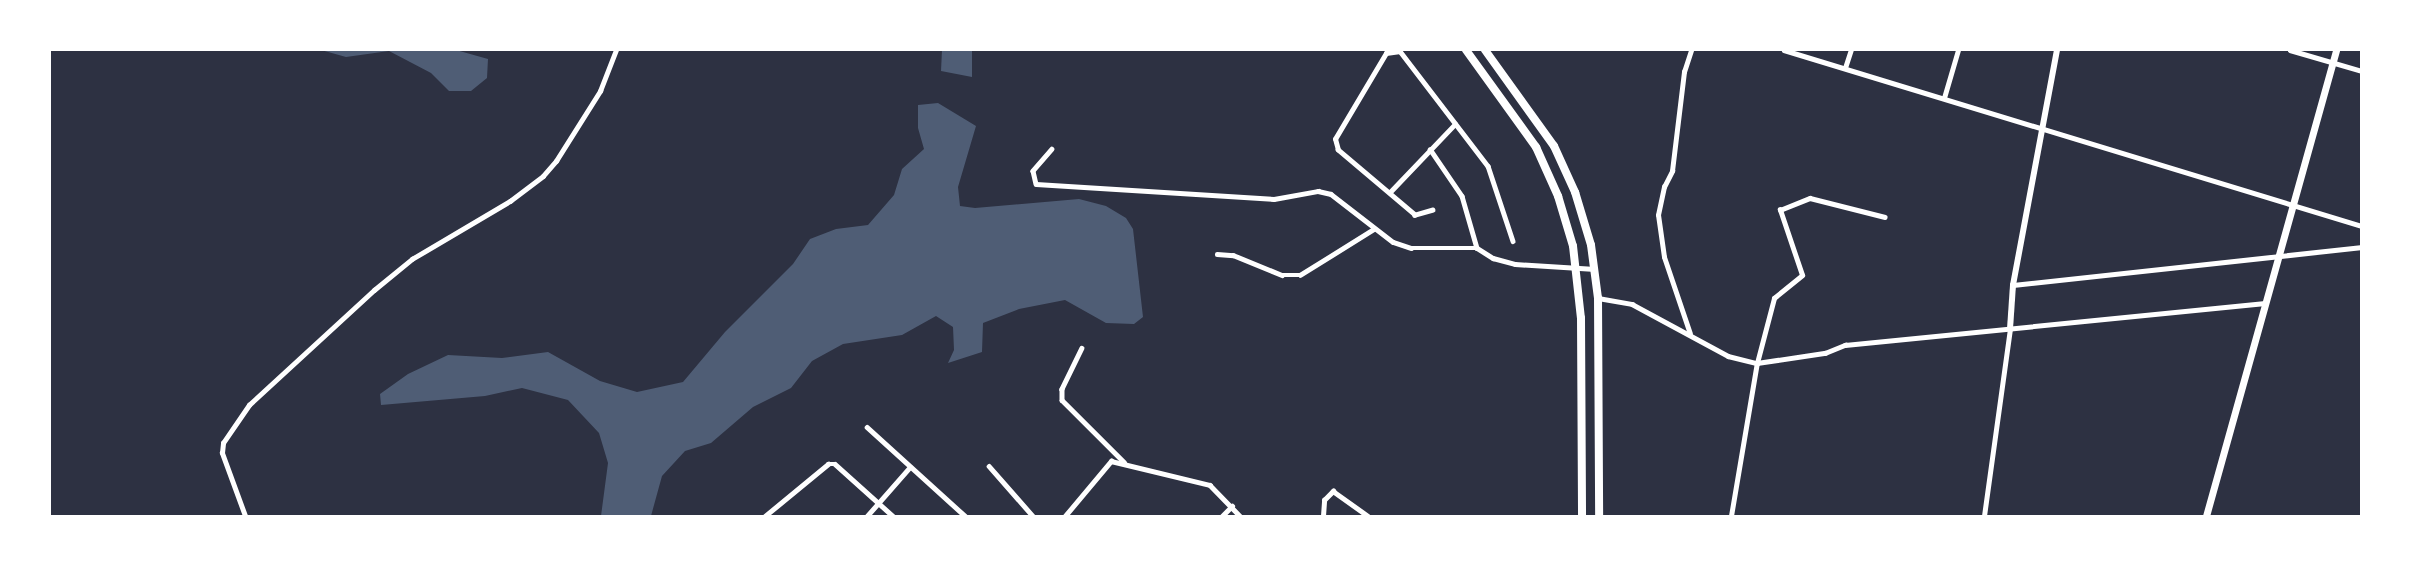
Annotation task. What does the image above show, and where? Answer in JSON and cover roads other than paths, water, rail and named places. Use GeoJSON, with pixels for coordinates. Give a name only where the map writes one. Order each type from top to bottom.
{"type":"FeatureCollection","features":[{"type":"Feature","properties":{"kind":"highway"},"geometry":{"type":"LineString","coordinates":[[1466,50],[1519,120],[1545,166],[1567,219],[1577,270],[1582,516]]}},
{"type":"Feature","properties":{"kind":"highway"},"geometry":{"type":"LineString","coordinates":[[1485,50],[1540,122],[1566,169],[1583,216],[1595,269],[1598,298],[1599,516]]}},
{"type":"Feature","properties":{"kind":"main road"},"geometry":{"type":"LineString","coordinates":[[2206,516],[2336,50]]}},
{"type":"Feature","properties":{"kind":"street"},"geometry":{"type":"LineString","coordinates":[[245,516],[222,453],[223,443],[249,405],[374,290],[412,260],[510,201],[543,176],[556,162],[600,91],[616,50]]}},
{"type":"Feature","properties":{"kind":"street"},"geometry":{"type":"LineString","coordinates":[[1690,334],[1664,257],[1658,215],[1664,187],[1672,171],[1684,72],[1691,50]]}},
{"type":"Feature","properties":{"kind":"street"},"geometry":{"type":"LineString","coordinates":[[1784,50],[2361,226]]}},
{"type":"Feature","properties":{"kind":"street"},"geometry":{"type":"LineString","coordinates":[[1845,68],[1851,50]]}},
{"type":"Feature","properties":{"kind":"street"},"geometry":{"type":"LineString","coordinates":[[1944,98],[1958,50]]}},
{"type":"Feature","properties":{"kind":"street"},"geometry":{"type":"LineString","coordinates":[[1984,516],[2010,329],[2013,285],[2058,50]]}},
{"type":"Feature","properties":{"kind":"street"},"geometry":{"type":"LineString","coordinates":[[2290,50],[2361,71]]}},
{"type":"Feature","properties":{"kind":"street"},"geometry":{"type":"LineString","coordinates":[[1432,210],[1415,215],[1338,150],[1335,139],[1386,53],[1400,51],[1488,166],[1513,242]]}},
{"type":"Feature","properties":{"kind":"street"},"geometry":{"type":"LineString","coordinates":[[1390,192],[1455,124]]}},
{"type":"Feature","properties":{"kind":"street"},"geometry":{"type":"LineString","coordinates":[[1052,149],[1033,171],[1036,184],[1274,199],[1318,191],[1331,194],[1374,230],[1393,242],[1410,248],[1477,248],[1493,258],[1515,264],[1577,270],[1595,269]]}},
{"type":"Feature","properties":{"kind":"street"},"geometry":{"type":"LineString","coordinates":[[1430,149],[1462,196],[1477,248]]}},
{"type":"Feature","properties":{"kind":"street"},"geometry":{"type":"LineString","coordinates":[[1731,516],[1757,363],[1774,298],[1802,275],[1780,210],[1810,198],[1885,217]]}},
{"type":"Feature","properties":{"kind":"street"},"geometry":{"type":"LineString","coordinates":[[1217,254],[1233,255],[1282,275],[1299,275],[1374,230]]}},
{"type":"Feature","properties":{"kind":"street"},"geometry":{"type":"LineString","coordinates":[[2013,285],[2361,247]]}},
{"type":"Feature","properties":{"kind":"street"},"geometry":{"type":"LineString","coordinates":[[1598,298],[1632,304],[1728,356],[1757,363],[1826,353],[1845,345],[2265,303]]}},
{"type":"Feature","properties":{"kind":"street"},"geometry":{"type":"LineString","coordinates":[[1082,348],[1062,389],[1062,400],[1124,462]]}},
{"type":"Feature","properties":{"kind":"street"},"geometry":{"type":"LineString","coordinates":[[867,428],[965,516]]}},
{"type":"Feature","properties":{"kind":"street"},"geometry":{"type":"LineString","coordinates":[[1065,516],[1111,461],[1124,462],[1210,485],[1240,516]]}},
{"type":"Feature","properties":{"kind":"street"},"geometry":{"type":"LineString","coordinates":[[765,516],[828,464],[835,464],[893,516]]}},
{"type":"Feature","properties":{"kind":"street"},"geometry":{"type":"LineString","coordinates":[[989,466],[1033,516]]}},
{"type":"Feature","properties":{"kind":"street"},"geometry":{"type":"LineString","coordinates":[[867,516],[910,467]]}},
{"type":"Feature","properties":{"kind":"street"},"geometry":{"type":"LineString","coordinates":[[1323,516],[1324,500],[1333,491],[1368,516]]}},
{"type":"Feature","properties":{"kind":"street"},"geometry":{"type":"LineString","coordinates":[[1222,516],[1232,506]]}},
{"type":"Feature","properties":{"kind":"water"},"geometry":{"type":"Polygon","coordinates":[[[321,50],[456,50],[488,59],[487,78],[471,91],[449,91],[431,73],[389,51],[346,57],[321,50]]]}},
{"type":"Feature","properties":{"kind":"water"},"geometry":{"type":"Polygon","coordinates":[[[942,50],[972,50],[972,77],[941,71],[942,50]]]}},
{"type":"Feature","properties":{"kind":"water"},"geometry":{"type":"Polygon","coordinates":[[[938,103],[976,126],[958,187],[960,206],[975,208],[1079,199],[1106,206],[1126,218],[1133,229],[1143,317],[1134,324],[1106,323],[1065,300],[1019,309],[983,323],[982,352],[948,363],[954,350],[953,327],[936,316],[902,335],[843,344],[812,361],[791,388],[753,407],[711,443],[685,451],[662,476],[651,516],[601,516],[608,463],[599,433],[568,400],[522,388],[485,396],[381,405],[380,394],[408,374],[448,355],[502,358],[548,352],[600,381],[637,392],[683,382],[725,332],[793,264],[810,239],[836,229],[868,225],[894,195],[902,169],[924,149],[918,128],[918,105],[938,103]]]}}]}
